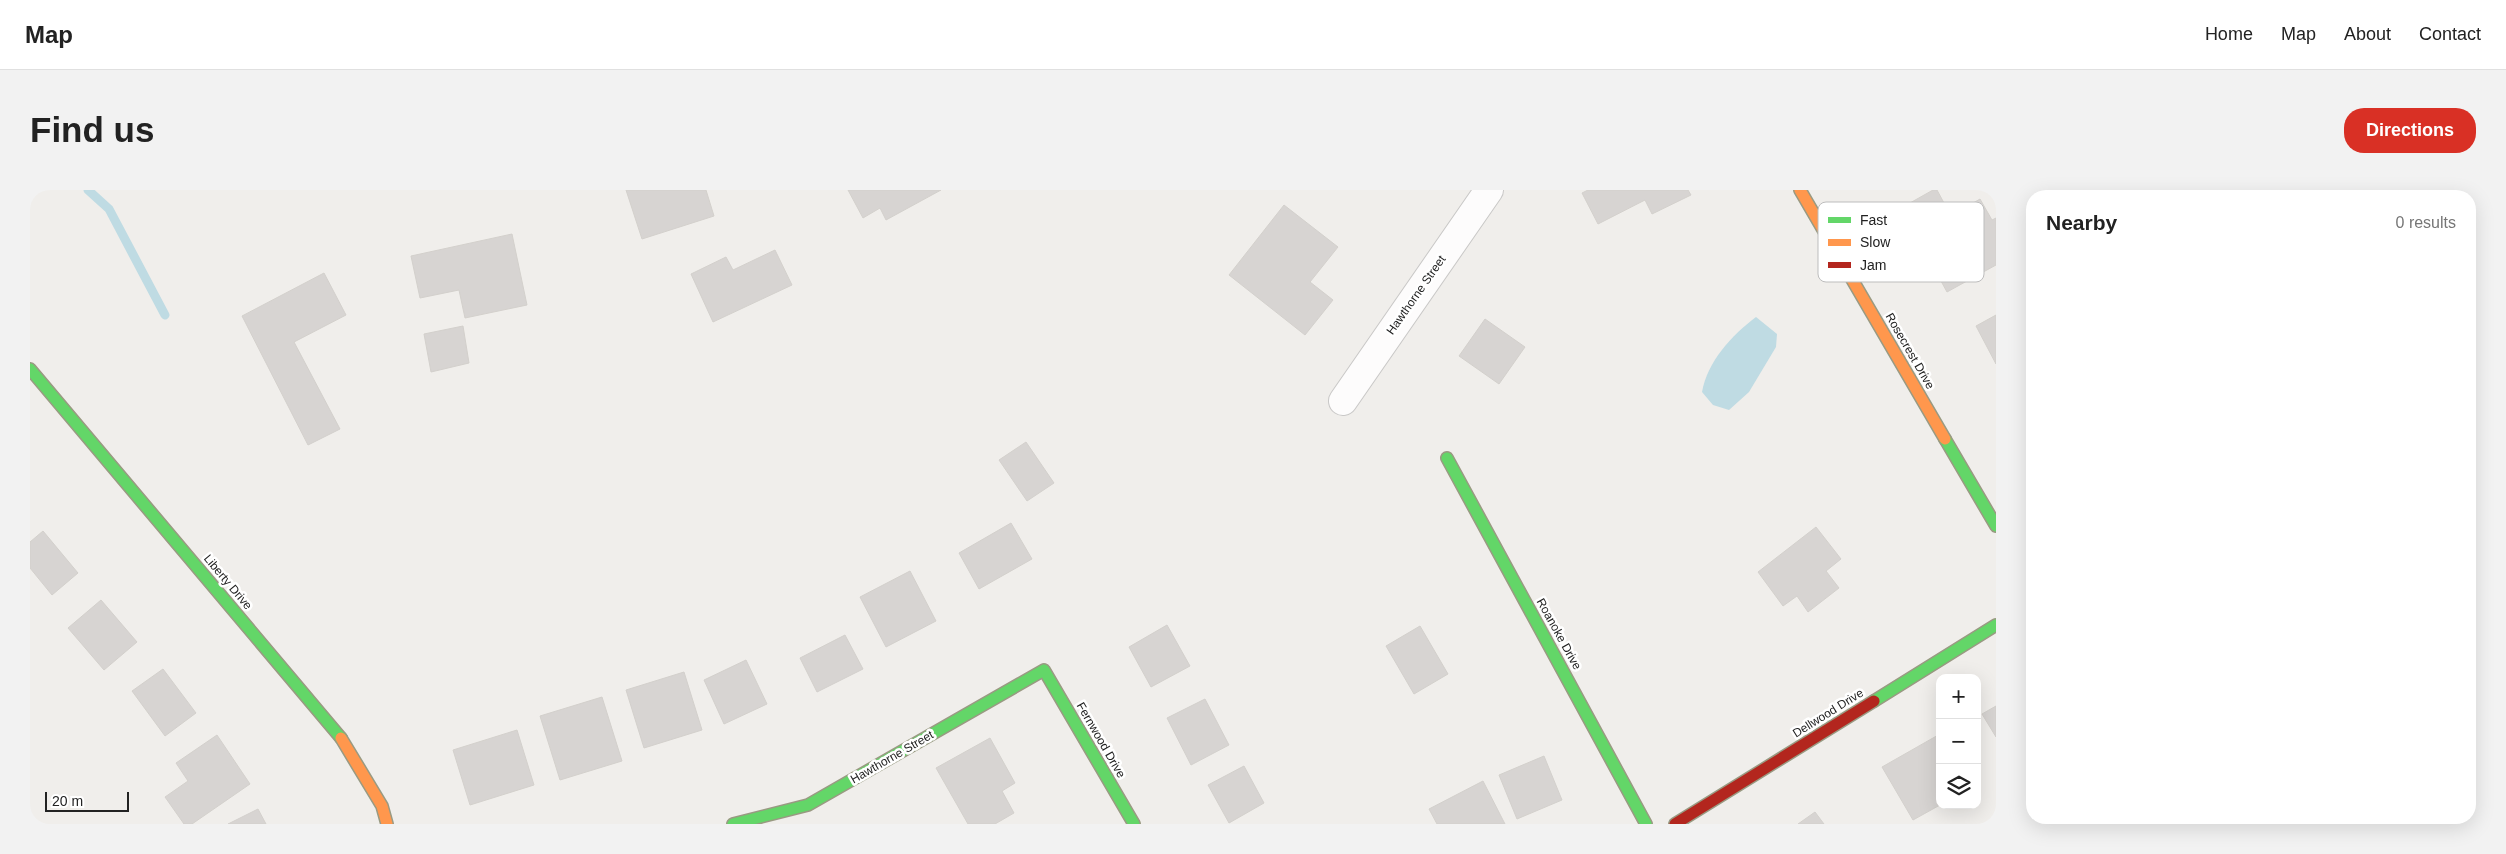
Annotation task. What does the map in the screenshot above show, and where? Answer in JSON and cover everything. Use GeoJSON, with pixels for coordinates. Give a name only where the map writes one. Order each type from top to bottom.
{"type":"FeatureCollection","features":[{"type":"Feature","properties":{"kind":"street","name":"Hawthorne Street"},"geometry":{"type":"LineString","coordinates":[[1343,401],[1489,190]]}},
{"type":"Feature","properties":{"kind":"street","name":"Rosecrest Drive"},"geometry":{"type":"LineString","coordinates":[[1800,190],[1818,221]]}},
{"type":"Feature","properties":{"kind":"street","name":"Rosecrest Drive"},"geometry":{"type":"LineString","coordinates":[[1854,282],[1996,526]]}},
{"type":"Feature","properties":{"kind":"street","name":"Liberty Drive"},"geometry":{"type":"LineString","coordinates":[[30,369],[340,736],[382,806],[387,824]]}},
{"type":"Feature","properties":{"kind":"street","name":"Roanoke Drive"},"geometry":{"type":"LineString","coordinates":[[1447,458],[1646,824]]}},
{"type":"Feature","properties":{"kind":"street","name":"Dellwood Drive"},"geometry":{"type":"LineString","coordinates":[[1675,824],[1996,626]]}},
{"type":"Feature","properties":{"kind":"street","name":"Hawthorne Street"},"geometry":{"type":"LineString","coordinates":[[733,824],[808,805],[1044,670]]}},
{"type":"Feature","properties":{"kind":"street","name":"Fernwood Drive"},"geometry":{"type":"LineString","coordinates":[[1044,670],[1134,824]]}},
{"type":"Feature","properties":{"kind":"water"},"geometry":{"type":"Polygon","coordinates":[[[1756,317],[1777,334],[1776,347],[1749,392],[1729,410],[1713,405],[1702,392],[1709,370],[1722,350],[1738,332],[1756,317]]]}},
{"type":"Feature","properties":{"kind":"building"},"geometry":{"type":"Polygon","coordinates":[[[626,190],[706,190],[714,216],[642,239],[626,190]]]}},
{"type":"Feature","properties":{"kind":"building"},"geometry":{"type":"Polygon","coordinates":[[[848,190],[941,190],[886,220],[880,208],[863,218],[848,190]]]}},
{"type":"Feature","properties":{"kind":"building"},"geometry":{"type":"Polygon","coordinates":[[[1588,190],[1688,190],[1691,195],[1652,214],[1645,200],[1598,224],[1582,193],[1588,190]]]}},
{"type":"Feature","properties":{"kind":"building"},"geometry":{"type":"Polygon","coordinates":[[[1933,190],[1937,190],[1943,202],[1912,202],[1933,190]]]}},
{"type":"Feature","properties":{"kind":"building"},"geometry":{"type":"Polygon","coordinates":[[[1284,205],[1338,247],[1310,282],[1333,300],[1305,335],[1229,275],[1284,205]]]}},
{"type":"Feature","properties":{"kind":"building"},"geometry":{"type":"Polygon","coordinates":[[[1984,206],[1992,220],[1996,218],[1996,265],[1984,272],[1984,206]]]}},
{"type":"Feature","properties":{"kind":"building"},"geometry":{"type":"Polygon","coordinates":[[[512,234],[527,305],[465,318],[459,290],[420,298],[411,256],[512,234]]]}},
{"type":"Feature","properties":{"kind":"building"},"geometry":{"type":"Polygon","coordinates":[[[775,250],[792,285],[713,322],[691,274],[726,257],[733,270],[775,250]]]}},
{"type":"Feature","properties":{"kind":"building"},"geometry":{"type":"Polygon","coordinates":[[[324,273],[346,315],[294,342],[340,429],[308,445],[242,316],[324,273]]]}},
{"type":"Feature","properties":{"kind":"building"},"geometry":{"type":"Polygon","coordinates":[[[1942,282],[1965,282],[1947,292],[1942,282]]]}},
{"type":"Feature","properties":{"kind":"building"},"geometry":{"type":"Polygon","coordinates":[[[1996,315],[1996,364],[1976,326],[1996,315]]]}},
{"type":"Feature","properties":{"kind":"building"},"geometry":{"type":"Polygon","coordinates":[[[1485,319],[1525,347],[1499,384],[1459,356],[1485,319]]]}},
{"type":"Feature","properties":{"kind":"building"},"geometry":{"type":"Polygon","coordinates":[[[463,326],[469,363],[431,372],[424,334],[463,326]]]}},
{"type":"Feature","properties":{"kind":"building"},"geometry":{"type":"Polygon","coordinates":[[[1026,442],[1054,483],[1027,501],[999,460],[1026,442]]]}},
{"type":"Feature","properties":{"kind":"building"},"geometry":{"type":"Polygon","coordinates":[[[1011,523],[1032,559],[979,589],[959,553],[1011,523]]]}},
{"type":"Feature","properties":{"kind":"building"},"geometry":{"type":"Polygon","coordinates":[[[1816,527],[1841,559],[1826,571],[1839,588],[1808,612],[1797,596],[1783,606],[1758,572],[1816,527]]]}},
{"type":"Feature","properties":{"kind":"building"},"geometry":{"type":"Polygon","coordinates":[[[43,531],[78,573],[52,595],[30,568],[30,542],[43,531]]]}},
{"type":"Feature","properties":{"kind":"building"},"geometry":{"type":"Polygon","coordinates":[[[910,571],[936,621],[886,647],[860,597],[910,571]]]}},
{"type":"Feature","properties":{"kind":"building"},"geometry":{"type":"Polygon","coordinates":[[[101,600],[137,642],[104,670],[68,628],[101,600]]]}},
{"type":"Feature","properties":{"kind":"building"},"geometry":{"type":"Polygon","coordinates":[[[1167,625],[1190,666],[1151,687],[1129,647],[1167,625]]]}},
{"type":"Feature","properties":{"kind":"building"},"geometry":{"type":"Polygon","coordinates":[[[1420,626],[1448,674],[1414,694],[1386,646],[1420,626]]]}},
{"type":"Feature","properties":{"kind":"building"},"geometry":{"type":"Polygon","coordinates":[[[845,635],[863,669],[817,692],[800,658],[845,635]]]}},
{"type":"Feature","properties":{"kind":"building"},"geometry":{"type":"Polygon","coordinates":[[[746,660],[767,704],[724,724],[704,680],[746,660]]]}},
{"type":"Feature","properties":{"kind":"building"},"geometry":{"type":"Polygon","coordinates":[[[163,669],[196,713],[165,736],[132,691],[163,669]]]}},
{"type":"Feature","properties":{"kind":"building"},"geometry":{"type":"Polygon","coordinates":[[[684,672],[702,730],[644,748],[626,690],[684,672]]]}},
{"type":"Feature","properties":{"kind":"building"},"geometry":{"type":"Polygon","coordinates":[[[602,697],[622,761],[560,780],[540,716],[602,697]]]}},
{"type":"Feature","properties":{"kind":"building"},"geometry":{"type":"Polygon","coordinates":[[[1205,699],[1229,745],[1191,765],[1167,718],[1205,699]]]}},
{"type":"Feature","properties":{"kind":"building"},"geometry":{"type":"Polygon","coordinates":[[[1996,706],[1996,737],[1982,714],[1996,706]]]}},
{"type":"Feature","properties":{"kind":"building"},"geometry":{"type":"Polygon","coordinates":[[[517,730],[534,785],[470,805],[453,750],[517,730]]]}},
{"type":"Feature","properties":{"kind":"building"},"geometry":{"type":"Polygon","coordinates":[[[217,735],[250,784],[192,824],[184,824],[165,797],[188,781],[176,763],[217,735]]]}},
{"type":"Feature","properties":{"kind":"building"},"geometry":{"type":"Polygon","coordinates":[[[1936,736],[1936,807],[1913,820],[1882,767],[1936,736]]]}},
{"type":"Feature","properties":{"kind":"building"},"geometry":{"type":"Polygon","coordinates":[[[990,738],[1015,783],[1002,791],[1014,813],[995,824],[968,824],[936,768],[990,738]]]}},
{"type":"Feature","properties":{"kind":"building"},"geometry":{"type":"Polygon","coordinates":[[[1544,756],[1562,800],[1517,819],[1499,775],[1544,756]]]}},
{"type":"Feature","properties":{"kind":"building"},"geometry":{"type":"Polygon","coordinates":[[[1244,766],[1264,803],[1229,823],[1208,785],[1244,766]]]}},
{"type":"Feature","properties":{"kind":"building"},"geometry":{"type":"Polygon","coordinates":[[[1483,781],[1505,824],[1437,824],[1429,809],[1483,781]]]}},
{"type":"Feature","properties":{"kind":"building"},"geometry":{"type":"Polygon","coordinates":[[[258,809],[266,824],[228,824],[258,809]]]}},
{"type":"Feature","properties":{"kind":"building"},"geometry":{"type":"Polygon","coordinates":[[[1815,812],[1824,824],[1798,824],[1815,812]]]}},
{"type":"Feature","properties":{"kind":"waterway"},"geometry":{"type":"LineString","coordinates":[[88,190],[109,209],[165,315]]}},
{"type":"Feature","properties":{"kind":"traffic: fast"},"geometry":{"type":"LineString","coordinates":[[30,369],[341,738]]}},
{"type":"Feature","properties":{"kind":"traffic: fast"},"geometry":{"type":"LineString","coordinates":[[1945,439],[1996,526]]}},
{"type":"Feature","properties":{"kind":"traffic: fast"},"geometry":{"type":"LineString","coordinates":[[1447,458],[1646,824]]}},
{"type":"Feature","properties":{"kind":"traffic: fast"},"geometry":{"type":"LineString","coordinates":[[1874,701],[1996,625]]}},
{"type":"Feature","properties":{"kind":"traffic: fast"},"geometry":{"type":"LineString","coordinates":[[733,824],[808,805],[1044,670],[1134,824]]}},
{"type":"Feature","properties":{"kind":"traffic: slow"},"geometry":{"type":"LineString","coordinates":[[1800,190],[1818,221]]}},
{"type":"Feature","properties":{"kind":"traffic: slow"},"geometry":{"type":"LineString","coordinates":[[1854,282],[1945,439]]}},
{"type":"Feature","properties":{"kind":"traffic: slow"},"geometry":{"type":"LineString","coordinates":[[341,738],[382,806],[387,824]]}},
{"type":"Feature","properties":{"kind":"traffic: jam"},"geometry":{"type":"LineString","coordinates":[[1675,824],[1874,701]]}}]}
